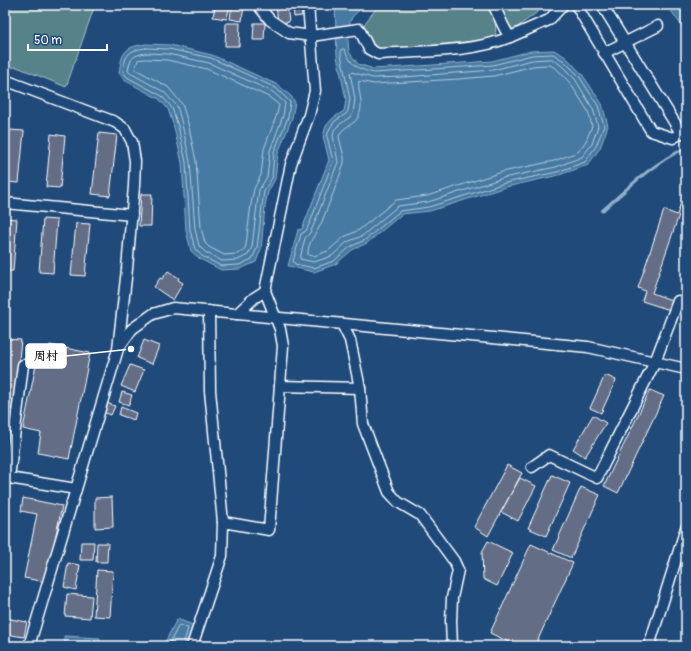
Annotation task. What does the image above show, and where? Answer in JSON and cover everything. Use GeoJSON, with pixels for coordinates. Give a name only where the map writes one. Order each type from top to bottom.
{"type":"FeatureCollection","features":[{"type":"Feature","properties":{"kind":"street"},"geometry":{"type":"LineString","coordinates":[[258,5],[270,20],[289,33],[311,36],[359,29],[368,49],[378,54],[469,48],[496,43],[549,20],[563,5]]}},
{"type":"Feature","properties":{"kind":"street"},"geometry":{"type":"LineString","coordinates":[[223,522],[269,530],[283,346],[280,329],[265,291],[291,164],[309,115],[315,90],[308,5]]}},
{"type":"Feature","properties":{"kind":"street"},"geometry":{"type":"LineString","coordinates":[[493,5],[498,13],[504,29],[510,37]]}},
{"type":"Feature","properties":{"kind":"street"},"geometry":{"type":"LineString","coordinates":[[576,5],[651,131],[673,138],[684,131],[602,5]]}},
{"type":"Feature","properties":{"kind":"street"},"geometry":{"type":"LineString","coordinates":[[604,53],[658,26]]}},
{"type":"Feature","properties":{"kind":"street"},"geometry":{"type":"LineString","coordinates":[[5,80],[115,122],[124,129],[132,142],[135,161],[132,215],[118,349],[29,646]]}},
{"type":"Feature","properties":{"kind":"street"},"geometry":{"type":"LineString","coordinates":[[5,203],[132,215]]}},
{"type":"Feature","properties":{"kind":"street"},"geometry":{"type":"LineString","coordinates":[[237,314],[254,298],[265,291]]}},
{"type":"Feature","properties":{"kind":"street"},"geometry":{"type":"LineString","coordinates":[[532,467],[549,455],[597,478],[655,362],[678,301]]}},
{"type":"Feature","properties":{"kind":"street"},"geometry":{"type":"LineString","coordinates":[[118,349],[132,329],[153,314],[173,308],[588,347],[686,369]]}},
{"type":"Feature","properties":{"kind":"street"},"geometry":{"type":"LineString","coordinates":[[192,646],[222,556],[223,522],[210,391],[209,311]]}},
{"type":"Feature","properties":{"kind":"street"},"geometry":{"type":"LineString","coordinates":[[342,324],[350,340],[360,388],[363,424],[389,492],[398,502],[420,514],[454,561],[458,570],[452,598],[452,646]]}},
{"type":"Feature","properties":{"kind":"street"},"geometry":{"type":"LineString","coordinates":[[23,365],[9,478],[76,489]]}},
{"type":"Feature","properties":{"kind":"street"},"geometry":{"type":"LineString","coordinates":[[280,386],[360,388]]}},
{"type":"Feature","properties":{"kind":"street"},"geometry":{"type":"LineString","coordinates":[[649,646],[686,528]]}},
{"type":"Feature","properties":{"kind":"green space"},"geometry":{"type":"Polygon","coordinates":[[[5,5],[95,5],[66,87],[17,67],[5,68],[5,5]]]}},
{"type":"Feature","properties":{"kind":"green space"},"geometry":{"type":"Polygon","coordinates":[[[379,5],[489,5],[495,14],[496,39],[380,50],[371,46],[362,27],[379,5]]]}},
{"type":"Feature","properties":{"kind":"green space"},"geometry":{"type":"Polygon","coordinates":[[[497,5],[547,5],[513,30],[497,5]]]}},
{"type":"Feature","properties":{"kind":"water"},"geometry":{"type":"Polygon","coordinates":[[[335,5],[365,5],[352,17],[347,30],[349,52],[358,64],[374,69],[492,61],[531,51],[554,50],[566,57],[582,74],[602,104],[608,126],[600,148],[588,165],[559,175],[506,187],[430,211],[402,214],[367,243],[352,250],[336,264],[314,272],[288,266],[298,230],[302,229],[329,160],[323,136],[326,126],[333,118],[344,111],[346,100],[337,56],[335,5]]]}},
{"type":"Feature","properties":{"kind":"water"},"geometry":{"type":"Polygon","coordinates":[[[667,5],[686,5],[686,32],[667,5]]]}},
{"type":"Feature","properties":{"kind":"water"},"geometry":{"type":"Polygon","coordinates":[[[146,44],[170,45],[212,55],[278,85],[291,96],[295,102],[292,118],[278,153],[275,179],[268,192],[265,206],[261,249],[256,262],[240,269],[221,270],[200,259],[191,251],[186,230],[182,163],[174,127],[168,109],[159,99],[124,80],[119,73],[121,60],[125,52],[133,47],[146,44]]]}},
{"type":"Feature","properties":{"kind":"water"},"geometry":{"type":"Polygon","coordinates":[[[177,619],[193,625],[187,646],[163,646],[177,619]]]}},
{"type":"Feature","properties":{"kind":"water"},"geometry":{"type":"Polygon","coordinates":[[[64,636],[100,638],[100,646],[65,646],[64,636]]]}},
{"type":"Feature","properties":{"kind":"building"},"geometry":{"type":"Polygon","coordinates":[[[232,5],[244,5],[242,21],[230,19],[232,5]]]}},
{"type":"Feature","properties":{"kind":"building"},"geometry":{"type":"Polygon","coordinates":[[[276,5],[287,5],[289,22],[278,23],[276,5]]]}},
{"type":"Feature","properties":{"kind":"building"},"geometry":{"type":"Polygon","coordinates":[[[293,5],[301,5],[302,16],[294,17],[293,5]]]}},
{"type":"Feature","properties":{"kind":"building"},"geometry":{"type":"Polygon","coordinates":[[[215,6],[229,8],[227,19],[213,17],[215,6]]]}},
{"type":"Feature","properties":{"kind":"building"},"geometry":{"type":"Polygon","coordinates":[[[226,23],[240,23],[239,46],[225,46],[226,23]]]}},
{"type":"Feature","properties":{"kind":"building"},"geometry":{"type":"Polygon","coordinates":[[[254,23],[265,23],[264,40],[253,40],[254,23]]]}},
{"type":"Feature","properties":{"kind":"building"},"geometry":{"type":"Polygon","coordinates":[[[10,130],[24,131],[19,183],[5,182],[10,130]]]}},
{"type":"Feature","properties":{"kind":"building"},"geometry":{"type":"Polygon","coordinates":[[[99,133],[117,135],[110,196],[92,194],[99,133]]]}},
{"type":"Feature","properties":{"kind":"building"},"geometry":{"type":"Polygon","coordinates":[[[51,134],[65,136],[60,188],[46,187],[51,134]]]}},
{"type":"Feature","properties":{"kind":"building"},"geometry":{"type":"Polygon","coordinates":[[[686,187],[686,217],[679,215],[652,293],[674,301],[670,310],[642,301],[645,291],[638,288],[664,210],[677,215],[686,187]]]}},
{"type":"Feature","properties":{"kind":"building"},"geometry":{"type":"Polygon","coordinates":[[[141,194],[152,194],[151,226],[139,226],[141,194]]]}},
{"type":"Feature","properties":{"kind":"building"},"geometry":{"type":"Polygon","coordinates":[[[5,218],[17,219],[13,271],[5,271],[5,218]]]}},
{"type":"Feature","properties":{"kind":"building"},"geometry":{"type":"Polygon","coordinates":[[[43,219],[57,220],[53,273],[39,272],[43,219]]]}},
{"type":"Feature","properties":{"kind":"building"},"geometry":{"type":"Polygon","coordinates":[[[76,223],[90,224],[85,276],[71,275],[76,223]]]}},
{"type":"Feature","properties":{"kind":"building"},"geometry":{"type":"Polygon","coordinates":[[[168,271],[179,278],[178,280],[183,283],[173,300],[154,287],[160,278],[162,279],[168,271]]]}},
{"type":"Feature","properties":{"kind":"building"},"geometry":{"type":"Polygon","coordinates":[[[686,304],[686,315],[682,313],[686,304]]]}},
{"type":"Feature","properties":{"kind":"building"},"geometry":{"type":"Polygon","coordinates":[[[5,339],[21,340],[14,409],[5,408],[5,339]]]}},
{"type":"Feature","properties":{"kind":"building"},"geometry":{"type":"Polygon","coordinates":[[[144,340],[159,346],[152,364],[137,358],[144,340]]]}},
{"type":"Feature","properties":{"kind":"building"},"geometry":{"type":"Polygon","coordinates":[[[50,345],[90,353],[69,459],[38,453],[41,433],[23,429],[37,360],[47,362],[50,345]]]}},
{"type":"Feature","properties":{"kind":"building"},"geometry":{"type":"Polygon","coordinates":[[[130,365],[144,370],[135,392],[121,386],[130,365]]]}},
{"type":"Feature","properties":{"kind":"building"},"geometry":{"type":"Polygon","coordinates":[[[605,375],[616,380],[601,413],[590,408],[605,375]]]}},
{"type":"Feature","properties":{"kind":"building"},"geometry":{"type":"Polygon","coordinates":[[[650,390],[664,396],[618,493],[604,486],[650,390]]]}},
{"type":"Feature","properties":{"kind":"building"},"geometry":{"type":"Polygon","coordinates":[[[122,392],[132,395],[129,405],[119,402],[122,392]]]}},
{"type":"Feature","properties":{"kind":"building"},"geometry":{"type":"Polygon","coordinates":[[[106,403],[115,406],[111,415],[103,412],[106,403]]]}},
{"type":"Feature","properties":{"kind":"building"},"geometry":{"type":"Polygon","coordinates":[[[121,407],[136,413],[134,420],[119,415],[121,407]]]}},
{"type":"Feature","properties":{"kind":"building"},"geometry":{"type":"Polygon","coordinates":[[[593,415],[606,423],[585,457],[573,449],[593,415]]]}},
{"type":"Feature","properties":{"kind":"building"},"geometry":{"type":"Polygon","coordinates":[[[5,440],[13,441],[5,473],[5,440]]]}},
{"type":"Feature","properties":{"kind":"building"},"geometry":{"type":"Polygon","coordinates":[[[507,465],[522,473],[488,536],[474,527],[507,465]]]}},
{"type":"Feature","properties":{"kind":"building"},"geometry":{"type":"Polygon","coordinates":[[[552,475],[570,483],[546,536],[528,528],[552,475]]]}},
{"type":"Feature","properties":{"kind":"building"},"geometry":{"type":"Polygon","coordinates":[[[520,478],[536,486],[518,521],[501,512],[520,478]]]}},
{"type":"Feature","properties":{"kind":"building"},"geometry":{"type":"Polygon","coordinates":[[[581,487],[600,495],[571,558],[553,550],[581,487]]]}},
{"type":"Feature","properties":{"kind":"building"},"geometry":{"type":"Polygon","coordinates":[[[112,497],[113,527],[95,528],[95,498],[112,497]]]}},
{"type":"Feature","properties":{"kind":"building"},"geometry":{"type":"Polygon","coordinates":[[[23,498],[62,506],[46,582],[24,578],[37,514],[21,511],[23,498]]]}},
{"type":"Feature","properties":{"kind":"building"},"geometry":{"type":"Polygon","coordinates":[[[488,541],[513,553],[497,586],[483,579],[482,552],[488,541]]]}},
{"type":"Feature","properties":{"kind":"building"},"geometry":{"type":"Polygon","coordinates":[[[81,542],[94,542],[93,560],[80,560],[81,542]]]}},
{"type":"Feature","properties":{"kind":"building"},"geometry":{"type":"Polygon","coordinates":[[[97,543],[108,543],[107,562],[96,562],[97,543]]]}},
{"type":"Feature","properties":{"kind":"building"},"geometry":{"type":"Polygon","coordinates":[[[531,544],[573,563],[535,646],[517,646],[490,633],[531,544]]]}},
{"type":"Feature","properties":{"kind":"building"},"geometry":{"type":"Polygon","coordinates":[[[68,563],[80,565],[76,590],[64,587],[68,563]]]}},
{"type":"Feature","properties":{"kind":"building"},"geometry":{"type":"Polygon","coordinates":[[[97,570],[113,571],[110,617],[94,616],[97,570]]]}},
{"type":"Feature","properties":{"kind":"building"},"geometry":{"type":"Polygon","coordinates":[[[67,594],[92,596],[90,618],[65,616],[67,594]]]}},
{"type":"Feature","properties":{"kind":"building"},"geometry":{"type":"Polygon","coordinates":[[[5,618],[27,622],[24,637],[5,634],[5,618]]]}},
{"type":"Feature","properties":{"kind":"waterway"},"geometry":{"type":"LineString","coordinates":[[602,211],[652,168],[686,148]]}},
{"type":"Feature","properties":{"kind":"place","name":"周村"},"geometry":{"type":"Point","coordinates":[131,349]}}]}
